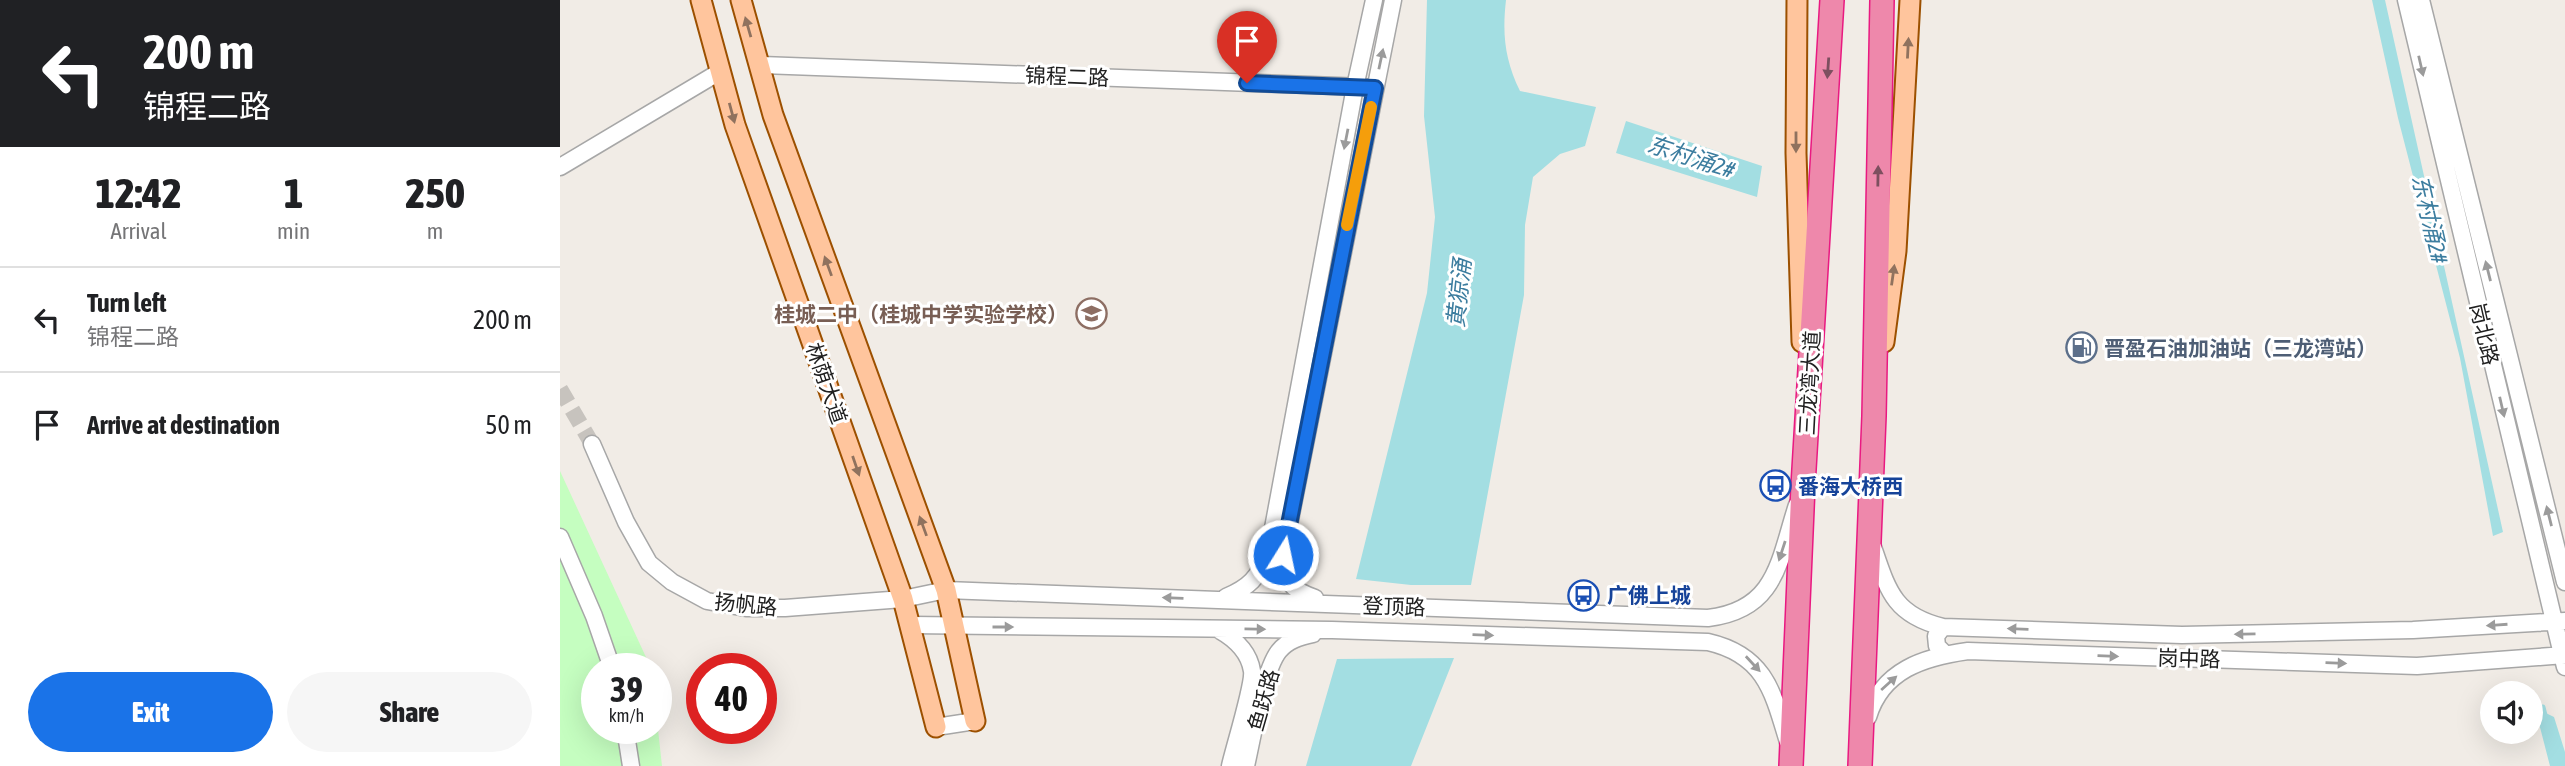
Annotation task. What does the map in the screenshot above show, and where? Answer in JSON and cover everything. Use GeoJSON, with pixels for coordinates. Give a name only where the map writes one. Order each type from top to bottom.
{"type":"FeatureCollection","features":[{"type":"Feature","properties":{"kind":"highway","name":"三龙湾大道"},"geometry":{"type":"LineString","coordinates":[[1790,762],[1803,486],[1832,0]]}},
{"type":"Feature","properties":{"kind":"highway"},"geometry":{"type":"LineString","coordinates":[[1861,766],[1874,416],[1882,0]]}},
{"type":"Feature","properties":{"kind":"main road","name":"林荫大道"},"geometry":{"type":"LineString","coordinates":[[701,0],[735,125],[903,598],[936,727]]}},
{"type":"Feature","properties":{"kind":"main road","name":"林荫大道"},"geometry":{"type":"LineString","coordinates":[[741,0],[773,115],[946,590],[975,722]]}},
{"type":"Feature","properties":{"kind":"main road"},"geometry":{"type":"LineString","coordinates":[[1797,0],[1796,153],[1806,439]]}},
{"type":"Feature","properties":{"kind":"main road"},"geometry":{"type":"LineString","coordinates":[[1874,416],[1896,251],[1910,0]]}},
{"type":"Feature","properties":{"kind":"street"},"geometry":{"type":"LineString","coordinates":[[1219,599],[1245,590],[1259,574],[1268,555],[1355,87],[1374,0]]}},
{"type":"Feature","properties":{"kind":"street"},"geometry":{"type":"LineString","coordinates":[[1331,604],[1297,592],[1284,576],[1283,555],[1394,0]]}},
{"type":"Feature","properties":{"kind":"street","name":"岗北路"},"geometry":{"type":"LineString","coordinates":[[2406,0],[2559,621],[2564,659]]}},
{"type":"Feature","properties":{"kind":"street","name":"岗北路"},"geometry":{"type":"LineString","coordinates":[[2421,0],[2565,582]]}},
{"type":"Feature","properties":{"kind":"street","name":"锦程二路"},"geometry":{"type":"LineString","coordinates":[[759,65],[1375,88]]}},
{"type":"Feature","properties":{"kind":"street"},"geometry":{"type":"LineString","coordinates":[[560,167],[721,71]]}},
{"type":"Feature","properties":{"kind":"street","name":"扬帆路"},"geometry":{"type":"LineString","coordinates":[[592,444],[626,522],[649,563],[672,582],[707,601],[746,608],[785,608],[903,598]]}},
{"type":"Feature","properties":{"kind":"street","name":"登顶路"},"geometry":{"type":"LineString","coordinates":[[903,598],[946,590],[1708,618],[1727,616],[1745,608],[1765,593],[1803,486]]}},
{"type":"Feature","properties":{"kind":"street"},"geometry":{"type":"LineString","coordinates":[[560,537],[607,653]]}},
{"type":"Feature","properties":{"kind":"street","name":"岗中路"},"geometry":{"type":"LineString","coordinates":[[1870,537],[1888,591],[1898,605],[1911,614],[1943,627],[2182,635],[2413,630],[2559,621]]}},
{"type":"Feature","properties":{"kind":"street"},"geometry":{"type":"LineString","coordinates":[[1708,618],[1723,627],[1723,633],[1708,642]]}},
{"type":"Feature","properties":{"kind":"street","name":"登顶路"},"geometry":{"type":"LineString","coordinates":[[911,625],[1332,630],[1708,642],[1727,646],[1744,655],[1763,676],[1777,708],[1790,762]]}},
{"type":"Feature","properties":{"kind":"street"},"geometry":{"type":"LineString","coordinates":[[1943,627],[1936,636],[1937,646],[1945,654]]}},
{"type":"Feature","properties":{"kind":"street","name":"鱼跃路"},"geometry":{"type":"LineString","coordinates":[[1217,629],[1240,646],[1246,654],[1252,673],[1230,766]]}},
{"type":"Feature","properties":{"kind":"street","name":"鱼跃路"},"geometry":{"type":"LineString","coordinates":[[1246,766],[1269,672],[1279,651],[1295,638],[1332,630]]}},
{"type":"Feature","properties":{"kind":"street","name":"岗中路"},"geometry":{"type":"LineString","coordinates":[[1861,743],[1873,700],[1886,683],[1912,665],[1945,654],[1968,651],[2417,666],[2564,659]]}},
{"type":"Feature","properties":{"kind":"street"},"geometry":{"type":"LineString","coordinates":[[936,727],[975,722]]}},
{"type":"Feature","properties":{"kind":"street"},"geometry":{"type":"LineString","coordinates":[[628,744],[631,766]]}},
{"type":"Feature","properties":{"kind":"green space"},"geometry":{"type":"Polygon","coordinates":[[[560,471],[644,653],[581,653],[581,744],[660,744],[662,766],[560,766],[560,471]]]}},
{"type":"Feature","properties":{"kind":"water","name":"黄猄涌"},"geometry":{"type":"Polygon","coordinates":[[[1427,0],[1506,0],[1506,47],[1520,91],[1596,107],[1585,146],[1560,154],[1533,177],[1525,225],[1524,295],[1471,585],[1411,585],[1356,579],[1427,293],[1435,217],[1424,116],[1427,0]]]}},
{"type":"Feature","properties":{"kind":"water","name":"东村涌2#"},"geometry":{"type":"Polygon","coordinates":[[[2372,0],[2385,0],[2503,532],[2493,536],[2460,358],[2398,118],[2372,0]]]}},
{"type":"Feature","properties":{"kind":"water","name":"东村涌2#"},"geometry":{"type":"Polygon","coordinates":[[[1626,121],[1762,166],[1757,197],[1616,153],[1626,121]]]}},
{"type":"Feature","properties":{"kind":"water"},"geometry":{"type":"Polygon","coordinates":[[[1454,658],[1411,766],[1306,766],[1337,659],[1454,658]]]}},
{"type":"Feature","properties":{"kind":"water"},"geometry":{"type":"Polygon","coordinates":[[[2543,712],[2554,717],[2565,752],[2565,766],[2550,766],[2543,739],[2543,712]]]}},
{"type":"Feature","properties":{"kind":"waterway"},"geometry":{"type":"LineString","coordinates":[[2543,707],[2546,719]]}},
{"type":"Feature","properties":{"kind":"tunnel"},"geometry":{"type":"LineString","coordinates":[[560,389],[592,444]]}},
{"type":"Feature","properties":{"kind":"slow traffic"},"geometry":{"type":"LineString","coordinates":[[1347,225],[1371,107]]}},
{"type":"Feature","properties":{"kind":"place","name":"桂城二中（桂城中学实验学校）"},"geometry":{"type":"Point","coordinates":[1091,314]}},
{"type":"Feature","properties":{"kind":"place","name":"晋盈石油加油站（三龙湾站）"},"geometry":{"type":"Point","coordinates":[2081,348]}},
{"type":"Feature","properties":{"kind":"place","name":"番海大桥西"},"geometry":{"type":"Point","coordinates":[1775,486]}},
{"type":"Feature","properties":{"kind":"place","name":"广佛上城"},"geometry":{"type":"Point","coordinates":[1584,595]}},
{"type":"Feature","properties":{"kind":"route"},"geometry":{"type":"LineString","coordinates":[[1247,83],[1375,88],[1283,555]]}}]}
